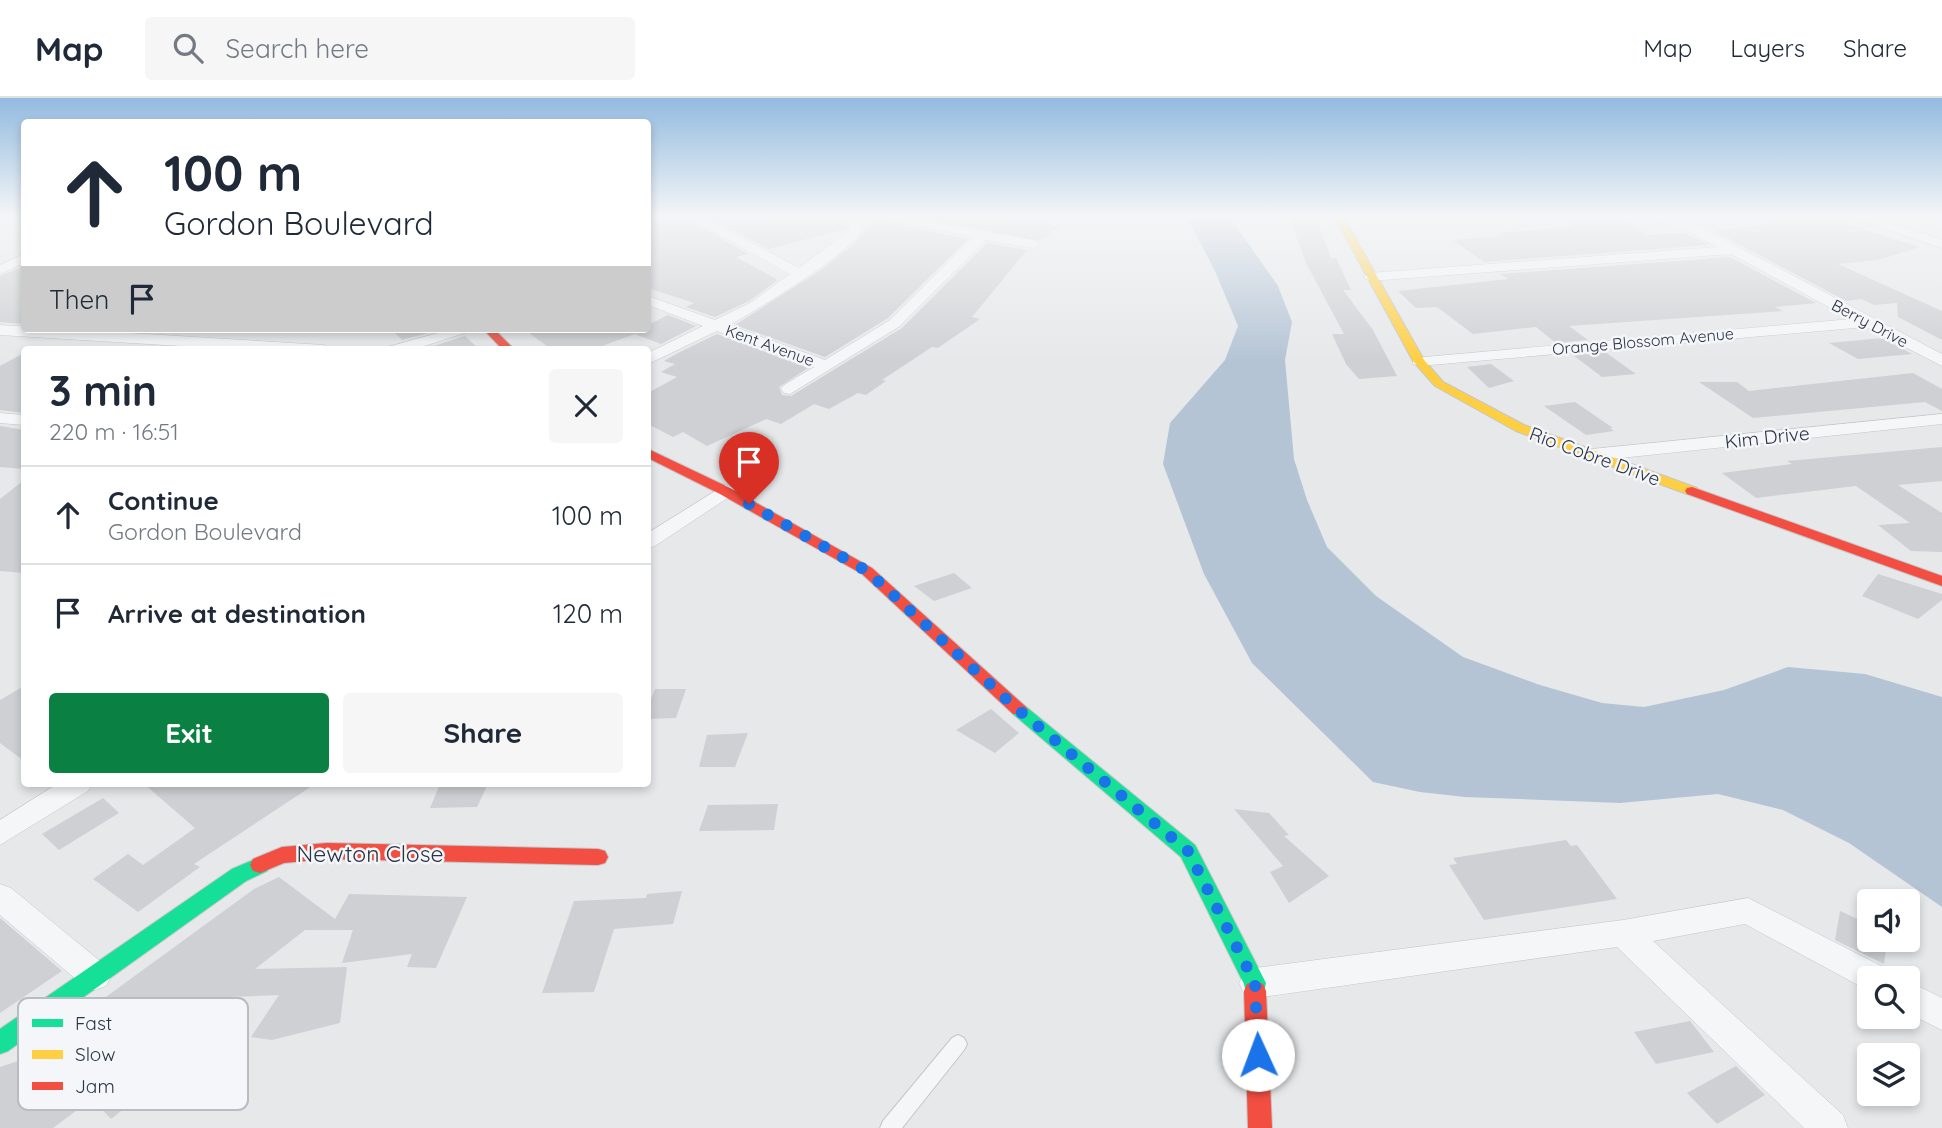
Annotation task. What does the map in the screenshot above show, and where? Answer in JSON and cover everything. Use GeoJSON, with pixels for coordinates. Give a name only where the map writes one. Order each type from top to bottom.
{"type":"FeatureCollection","features":[{"type":"Feature","properties":{"kind":"street"},"geometry":{"type":"LineString","coordinates":[[781,264],[800,274]]}},
{"type":"Feature","properties":{"kind":"street"},"geometry":{"type":"LineString","coordinates":[[651,357],[713,324],[755,306],[813,264]]}},
{"type":"Feature","properties":{"kind":"street","name":"Kent Avenue"},"geometry":{"type":"LineString","coordinates":[[790,389],[895,323],[954,264]]}},
{"type":"Feature","properties":{"kind":"street","name":"Rio Cobre Drive"},"geometry":{"type":"LineString","coordinates":[[1363,264],[1419,361],[1439,384],[1508,422],[1942,581]]}},
{"type":"Feature","properties":{"kind":"street"},"geometry":{"type":"LineString","coordinates":[[1370,277],[1543,264]]}},
{"type":"Feature","properties":{"kind":"street","name":"Berry Drive"},"geometry":{"type":"LineString","coordinates":[[1759,264],[1942,360]]}},
{"type":"Feature","properties":{"kind":"street"},"geometry":{"type":"LineString","coordinates":[[651,301],[713,324]]}},
{"type":"Feature","properties":{"kind":"street","name":"Orange Blossom Avenue"},"geometry":{"type":"LineString","coordinates":[[1419,361],[1868,322]]}},
{"type":"Feature","properties":{"kind":"street","name":"Kent Avenue"},"geometry":{"type":"LineString","coordinates":[[713,324],[826,366]]}},
{"type":"Feature","properties":{"kind":"street"},"geometry":{"type":"LineString","coordinates":[[0,330],[21,331]]}},
{"type":"Feature","properties":{"kind":"street"},"geometry":{"type":"LineString","coordinates":[[49,333],[259,346]]}},
{"type":"Feature","properties":{"kind":"street"},"geometry":{"type":"LineString","coordinates":[[408,346],[455,333]]}},
{"type":"Feature","properties":{"kind":"street"},"geometry":{"type":"LineString","coordinates":[[492,333],[505,346]]}},
{"type":"Feature","properties":{"kind":"street"},"geometry":{"type":"LineString","coordinates":[[0,418],[21,420]]}},
{"type":"Feature","properties":{"kind":"street","name":"Kim Drive"},"geometry":{"type":"LineString","coordinates":[[1592,455],[1942,419]]}},
{"type":"Feature","properties":{"kind":"street"},"geometry":{"type":"LineString","coordinates":[[651,454],[725,491],[867,571],[1015,707],[1188,851],[1255,983],[1260,1128]]}},
{"type":"Feature","properties":{"kind":"street"},"geometry":{"type":"LineString","coordinates":[[651,540],[725,491]]}},
{"type":"Feature","properties":{"kind":"street"},"geometry":{"type":"LineString","coordinates":[[0,834],[73,787]]}},
{"type":"Feature","properties":{"kind":"street","name":"Newton Close"},"geometry":{"type":"LineString","coordinates":[[64,998],[239,875],[282,855],[327,851],[597,857]]}},
{"type":"Feature","properties":{"kind":"street"},"geometry":{"type":"LineString","coordinates":[[0,897],[95,976]]}},
{"type":"Feature","properties":{"kind":"street"},"geometry":{"type":"LineString","coordinates":[[1255,983],[1623,933],[1748,911],[1857,969]]}},
{"type":"Feature","properties":{"kind":"street"},"geometry":{"type":"LineString","coordinates":[[1623,933],[1830,1128]]}},
{"type":"Feature","properties":{"kind":"street"},"geometry":{"type":"LineString","coordinates":[[1920,1003],[1942,1015]]}},
{"type":"Feature","properties":{"kind":"street","name":"Newton Close"},"geometry":{"type":"LineString","coordinates":[[0,1043],[18,1030]]}},
{"type":"Feature","properties":{"kind":"lane"},"geometry":{"type":"LineString","coordinates":[[890,1128],[958,1044]]}},
{"type":"Feature","properties":{"kind":"water"},"geometry":{"type":"Polygon","coordinates":[[[1211,264],[1263,264],[1278,286],[1292,322],[1285,360],[1294,459],[1307,500],[1327,547],[1376,596],[1463,657],[1540,685],[1602,703],[1644,707],[1724,690],[1788,667],[1865,674],[1942,697],[1942,907],[1920,892],[1920,889],[1916,889],[1849,843],[1783,810],[1718,794],[1620,803],[1465,797],[1420,792],[1373,782],[1252,663],[1204,574],[1163,464],[1170,423],[1225,360],[1238,326],[1211,264]]]}},
{"type":"Feature","properties":{"kind":"building"},"geometry":{"type":"Polygon","coordinates":[[[651,264],[749,264],[778,280],[749,301],[715,317],[686,307],[694,303],[651,289],[651,264]]]}},
{"type":"Feature","properties":{"kind":"building"},"geometry":{"type":"Polygon","coordinates":[[[829,264],[943,264],[888,318],[825,357],[735,325],[829,264]]]}},
{"type":"Feature","properties":{"kind":"building"},"geometry":{"type":"Polygon","coordinates":[[[966,264],[1015,264],[972,317],[980,319],[938,348],[932,347],[882,380],[886,381],[866,395],[858,393],[829,409],[814,404],[781,424],[766,419],[707,446],[683,432],[673,437],[651,426],[651,391],[677,377],[661,372],[675,364],[664,361],[717,334],[808,368],[779,387],[782,395],[791,396],[902,328],[966,264]]]}},
{"type":"Feature","properties":{"kind":"building"},"geometry":{"type":"Polygon","coordinates":[[[1307,264],[1339,264],[1351,290],[1343,290],[1373,330],[1397,376],[1359,379],[1346,364],[1332,334],[1344,334],[1307,264]]]}},
{"type":"Feature","properties":{"kind":"building"},"geometry":{"type":"Polygon","coordinates":[[[1634,264],[1743,264],[1816,303],[1775,307],[1783,311],[1569,326],[1588,340],[1556,343],[1536,327],[1473,334],[1437,307],[1416,308],[1398,291],[1508,279],[1500,274],[1634,264]]]}},
{"type":"Feature","properties":{"kind":"building"},"geometry":{"type":"Polygon","coordinates":[[[1776,264],[1838,264],[1942,311],[1942,340],[1898,317],[1897,303],[1874,305],[1862,299],[1846,301],[1776,264]]]}},
{"type":"Feature","properties":{"kind":"building"},"geometry":{"type":"Polygon","coordinates":[[[21,267],[21,324],[0,322],[0,276],[21,267]]]}},
{"type":"Feature","properties":{"kind":"building"},"geometry":{"type":"Polygon","coordinates":[[[668,315],[696,326],[661,344],[635,334],[602,346],[547,346],[529,333],[651,333],[651,324],[668,315]]]}},
{"type":"Feature","properties":{"kind":"building"},"geometry":{"type":"Polygon","coordinates":[[[395,333],[427,333],[402,340],[395,333]]]}},
{"type":"Feature","properties":{"kind":"building"},"geometry":{"type":"Polygon","coordinates":[[[465,336],[476,346],[434,346],[465,336]]]}},
{"type":"Feature","properties":{"kind":"building"},"geometry":{"type":"Polygon","coordinates":[[[1882,338],[1912,354],[1858,359],[1829,343],[1882,338]]]}},
{"type":"Feature","properties":{"kind":"building"},"geometry":{"type":"Polygon","coordinates":[[[1605,352],[1636,374],[1602,377],[1573,355],[1605,352]]]}},
{"type":"Feature","properties":{"kind":"building"},"geometry":{"type":"Polygon","coordinates":[[[21,355],[21,413],[0,410],[0,366],[21,355]]]}},
{"type":"Feature","properties":{"kind":"building"},"geometry":{"type":"Polygon","coordinates":[[[1491,364],[1514,381],[1489,388],[1467,367],[1491,364]]]}},
{"type":"Feature","properties":{"kind":"building"},"geometry":{"type":"Polygon","coordinates":[[[1913,373],[1942,389],[1942,411],[1925,402],[1753,418],[1699,382],[1737,382],[1749,391],[1913,373]]]}},
{"type":"Feature","properties":{"kind":"building"},"geometry":{"type":"Polygon","coordinates":[[[1575,402],[1614,431],[1586,435],[1544,406],[1575,402]]]}},
{"type":"Feature","properties":{"kind":"building"},"geometry":{"type":"Polygon","coordinates":[[[0,426],[21,430],[21,469],[0,467],[0,426]]]}},
{"type":"Feature","properties":{"kind":"building"},"geometry":{"type":"Polygon","coordinates":[[[1942,447],[1942,481],[1898,485],[1942,513],[1942,552],[1911,551],[1878,525],[1910,523],[1856,486],[1756,498],[1722,473],[1792,464],[1787,461],[1942,447]]]}},
{"type":"Feature","properties":{"kind":"building"},"geometry":{"type":"Polygon","coordinates":[[[21,482],[21,573],[0,571],[0,499],[21,482]]]}},
{"type":"Feature","properties":{"kind":"building"},"geometry":{"type":"Polygon","coordinates":[[[954,573],[972,588],[934,601],[914,586],[954,573]]]}},
{"type":"Feature","properties":{"kind":"building"},"geometry":{"type":"Polygon","coordinates":[[[1878,574],[1942,594],[1942,600],[1918,619],[1862,596],[1878,574]]]}},
{"type":"Feature","properties":{"kind":"building"},"geometry":{"type":"Polygon","coordinates":[[[21,688],[21,759],[0,743],[0,700],[21,688]]]}},
{"type":"Feature","properties":{"kind":"building"},"geometry":{"type":"Polygon","coordinates":[[[655,689],[686,689],[676,718],[651,719],[651,699],[655,689]]]}},
{"type":"Feature","properties":{"kind":"building"},"geometry":{"type":"Polygon","coordinates":[[[991,709],[1019,733],[995,753],[956,730],[991,709]]]}},
{"type":"Feature","properties":{"kind":"building"},"geometry":{"type":"Polygon","coordinates":[[[748,733],[735,767],[699,767],[707,735],[748,733]]]}},
{"type":"Feature","properties":{"kind":"building"},"geometry":{"type":"Polygon","coordinates":[[[147,787],[310,787],[194,864],[200,867],[138,912],[93,879],[128,854],[143,865],[195,828],[147,787]]]}},
{"type":"Feature","properties":{"kind":"building"},"geometry":{"type":"Polygon","coordinates":[[[439,787],[487,787],[477,807],[430,808],[439,787]]]}},
{"type":"Feature","properties":{"kind":"building"},"geometry":{"type":"Polygon","coordinates":[[[103,798],[119,813],[59,850],[42,834],[103,798]]]}},
{"type":"Feature","properties":{"kind":"building"},"geometry":{"type":"Polygon","coordinates":[[[778,804],[774,830],[699,831],[708,805],[778,804]]]}},
{"type":"Feature","properties":{"kind":"building"},"geometry":{"type":"Polygon","coordinates":[[[1234,809],[1269,813],[1289,835],[1284,836],[1329,876],[1289,903],[1270,872],[1283,866],[1234,809]]]}},
{"type":"Feature","properties":{"kind":"building"},"geometry":{"type":"Polygon","coordinates":[[[1566,840],[1571,846],[1577,845],[1617,899],[1484,920],[1449,865],[1457,864],[1453,858],[1566,840]]]}},
{"type":"Feature","properties":{"kind":"building"},"geometry":{"type":"Polygon","coordinates":[[[279,877],[335,919],[349,894],[467,897],[436,968],[407,967],[412,954],[342,963],[353,930],[305,930],[255,969],[347,967],[340,1023],[272,1040],[251,1037],[279,995],[231,998],[104,998],[254,889],[279,877]]]}},
{"type":"Feature","properties":{"kind":"building"},"geometry":{"type":"Polygon","coordinates":[[[682,891],[673,924],[614,929],[594,992],[542,993],[574,901],[646,898],[647,894],[682,891]]]}},
{"type":"Feature","properties":{"kind":"building"},"geometry":{"type":"Polygon","coordinates":[[[1840,911],[1857,919],[1857,951],[1835,940],[1840,911]]]}},
{"type":"Feature","properties":{"kind":"building"},"geometry":{"type":"Polygon","coordinates":[[[0,918],[62,971],[22,998],[18,998],[18,1001],[0,1013],[0,918]]]}},
{"type":"Feature","properties":{"kind":"building"},"geometry":{"type":"Polygon","coordinates":[[[1860,952],[1886,952],[1884,964],[1860,952]]]}},
{"type":"Feature","properties":{"kind":"building"},"geometry":{"type":"Polygon","coordinates":[[[1690,1021],[1714,1052],[1656,1064],[1634,1032],[1690,1021]]]}},
{"type":"Feature","properties":{"kind":"building"},"geometry":{"type":"Polygon","coordinates":[[[18,1061],[18,1110],[77,1110],[53,1128],[0,1128],[0,1067],[18,1061]]]}},
{"type":"Feature","properties":{"kind":"building"},"geometry":{"type":"Polygon","coordinates":[[[1736,1066],[1765,1095],[1717,1124],[1687,1093],[1736,1066]]]}},
{"type":"Feature","properties":{"kind":"building"},"geometry":{"type":"Polygon","coordinates":[[[102,1110],[122,1110],[111,1119],[102,1110]]]}},
{"type":"Feature","properties":{"kind":"traffic: fast"},"geometry":{"type":"LineString","coordinates":[[1019,710],[1188,851],[1255,983],[1255,991]]}},
{"type":"Feature","properties":{"kind":"traffic: fast"},"geometry":{"type":"LineString","coordinates":[[64,998],[239,875],[260,865]]}},
{"type":"Feature","properties":{"kind":"traffic: fast"},"geometry":{"type":"LineString","coordinates":[[0,1043],[18,1030]]}},
{"type":"Feature","properties":{"kind":"traffic: slow"},"geometry":{"type":"LineString","coordinates":[[1365,264],[1419,361],[1439,384],[1520,428],[1692,491]]}},
{"type":"Feature","properties":{"kind":"traffic: jam"},"geometry":{"type":"LineString","coordinates":[[492,333],[505,346]]}},
{"type":"Feature","properties":{"kind":"traffic: jam"},"geometry":{"type":"LineString","coordinates":[[651,454],[725,491],[867,571],[1019,710]]}},
{"type":"Feature","properties":{"kind":"traffic: jam"},"geometry":{"type":"LineString","coordinates":[[1692,491],[1942,581]]}},
{"type":"Feature","properties":{"kind":"traffic: jam"},"geometry":{"type":"LineString","coordinates":[[260,865],[282,855],[327,851],[598,857]]}},
{"type":"Feature","properties":{"kind":"traffic: jam"},"geometry":{"type":"LineString","coordinates":[[1255,991],[1260,1128]]}},
{"type":"Feature","properties":{"kind":"route"},"geometry":{"type":"LineString","coordinates":[[749,504],[867,571],[1015,707],[1188,851],[1255,983],[1258,1055]]}}]}
